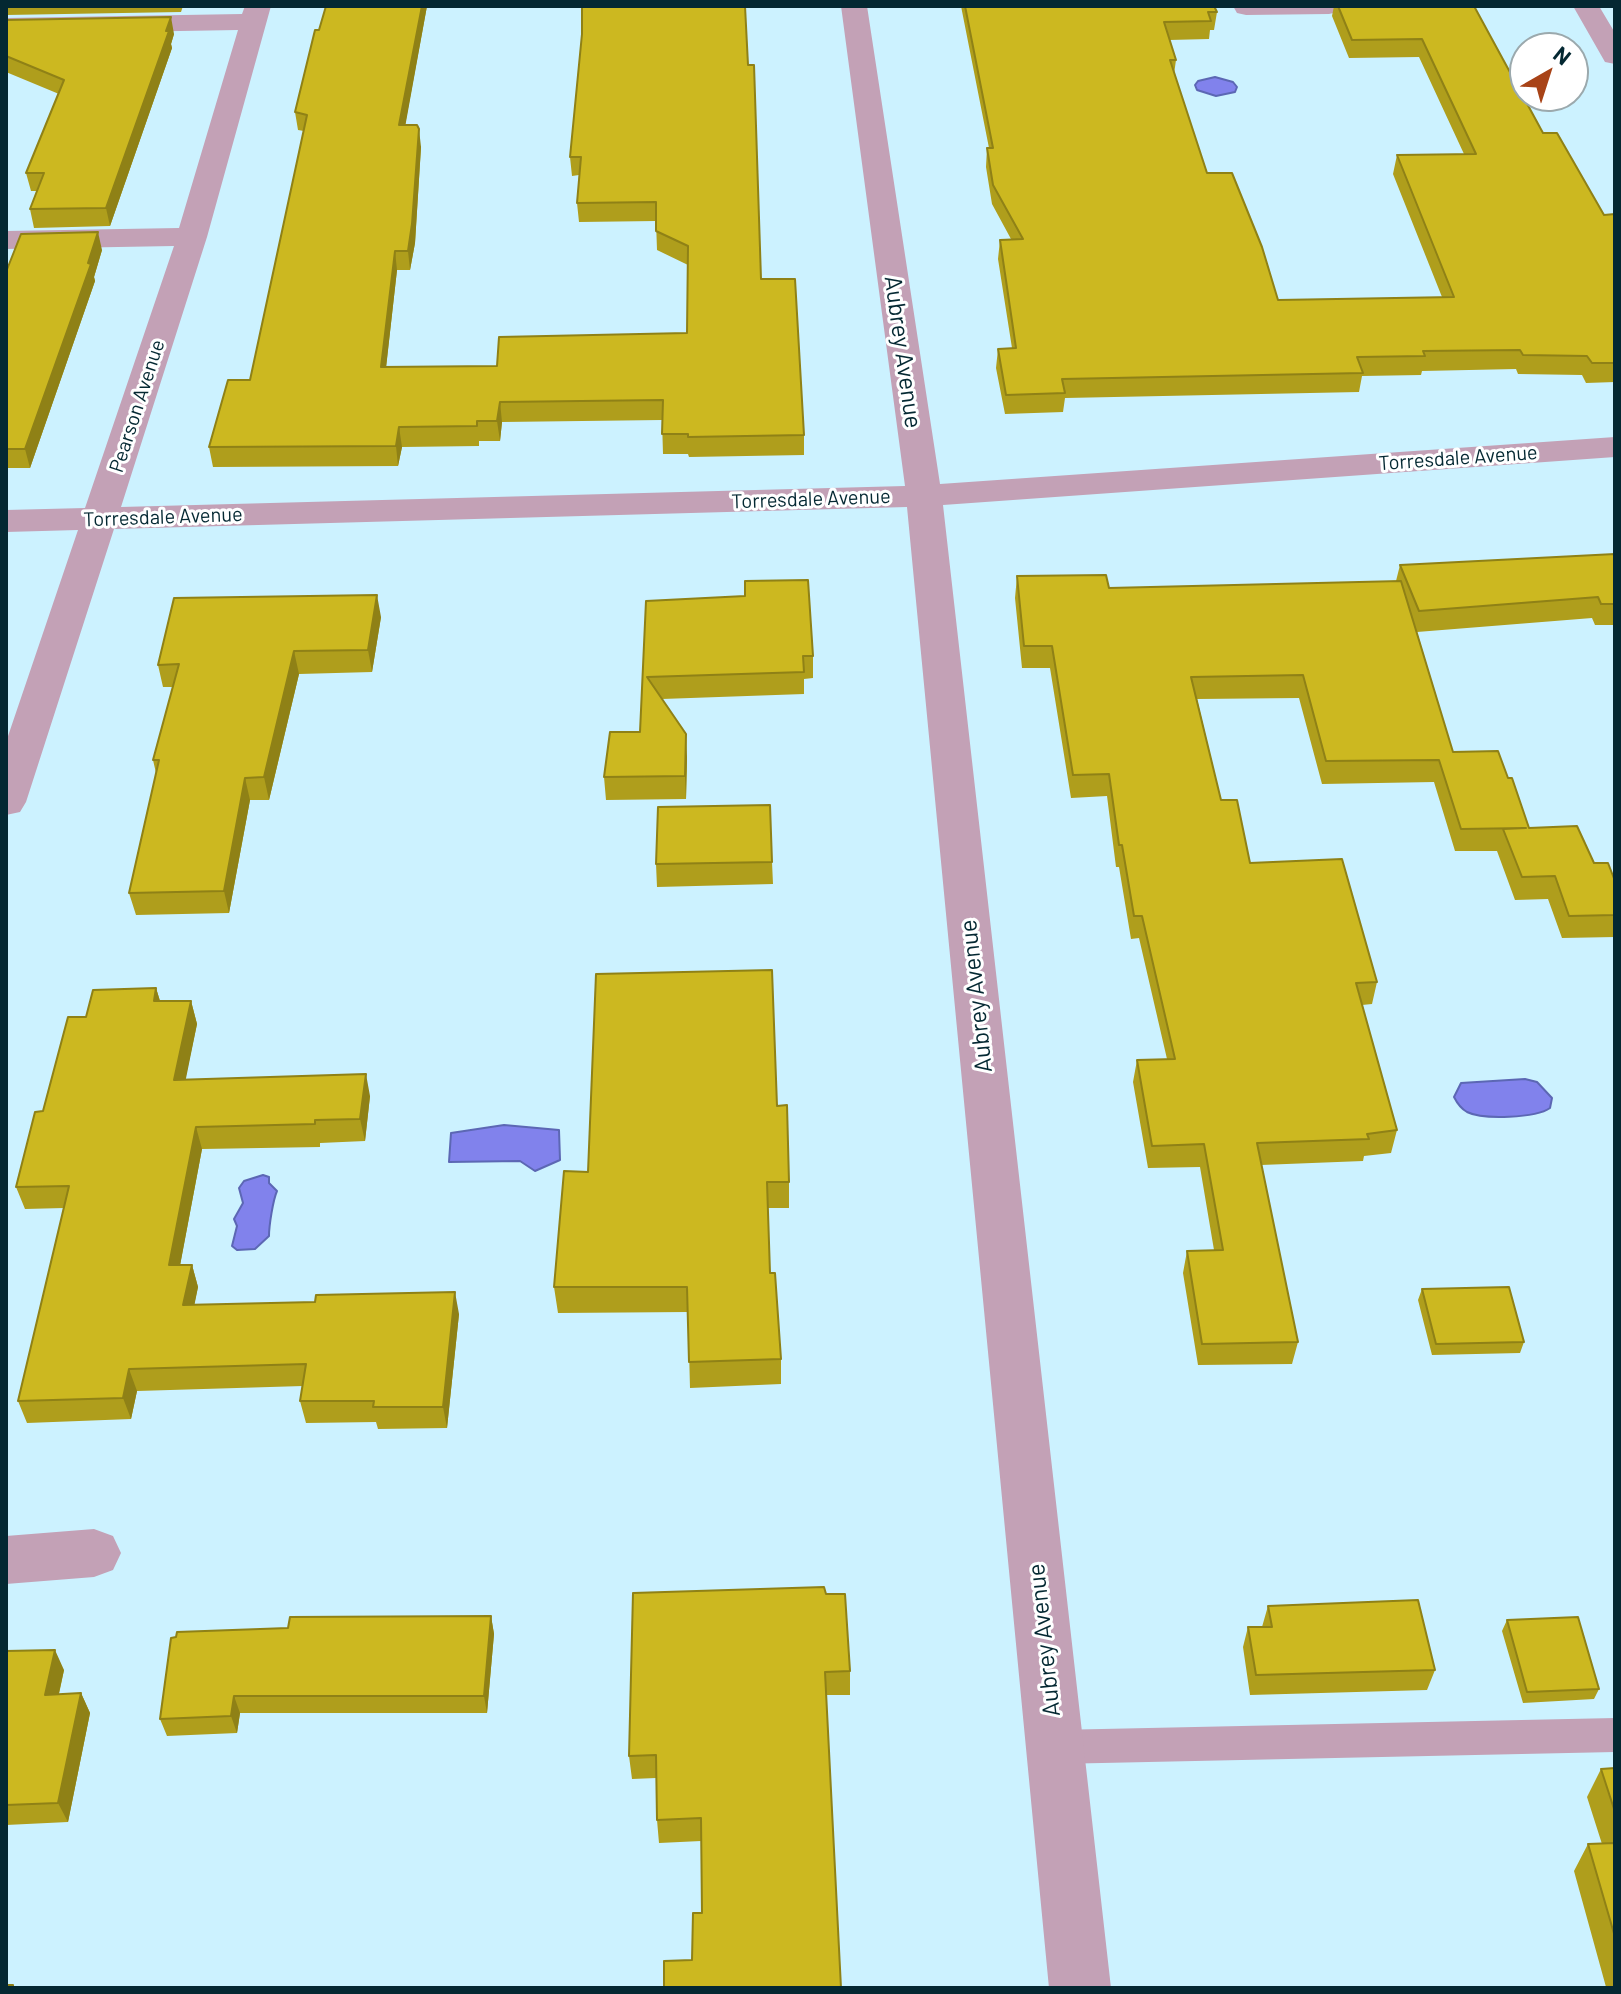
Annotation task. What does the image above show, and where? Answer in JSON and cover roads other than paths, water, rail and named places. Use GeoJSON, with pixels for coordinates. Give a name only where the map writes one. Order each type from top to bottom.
{"type":"FeatureCollection","features":[{"type":"Feature","properties":{"kind":"street","name":"Aubrey Avenue"},"geometry":{"type":"LineString","coordinates":[[854,6],[924,496],[1080,1988]]}},
{"type":"Feature","properties":{"kind":"street"},"geometry":{"type":"LineString","coordinates":[[1246,7],[1329,6]]}},
{"type":"Feature","properties":{"kind":"street"},"geometry":{"type":"LineString","coordinates":[[1586,6],[1615,56]]}},
{"type":"Feature","properties":{"kind":"street"},"geometry":{"type":"LineString","coordinates":[[6,26],[256,14]]}},
{"type":"Feature","properties":{"kind":"street","name":"Pearson Avenue"},"geometry":{"type":"LineString","coordinates":[[6,802],[192,237],[256,14]]}},
{"type":"Feature","properties":{"kind":"street"},"geometry":{"type":"LineString","coordinates":[[6,240],[192,237]]}},
{"type":"Feature","properties":{"kind":"street","name":"Torresdale Avenue"},"geometry":{"type":"LineString","coordinates":[[6,521],[924,496],[1615,447]]}},
{"type":"Feature","properties":{"kind":"street"},"geometry":{"type":"LineString","coordinates":[[6,1560],[94,1553]]}},
{"type":"Feature","properties":{"kind":"lane"},"geometry":{"type":"LineString","coordinates":[[1055,1747],[1615,1735]]}}]}
